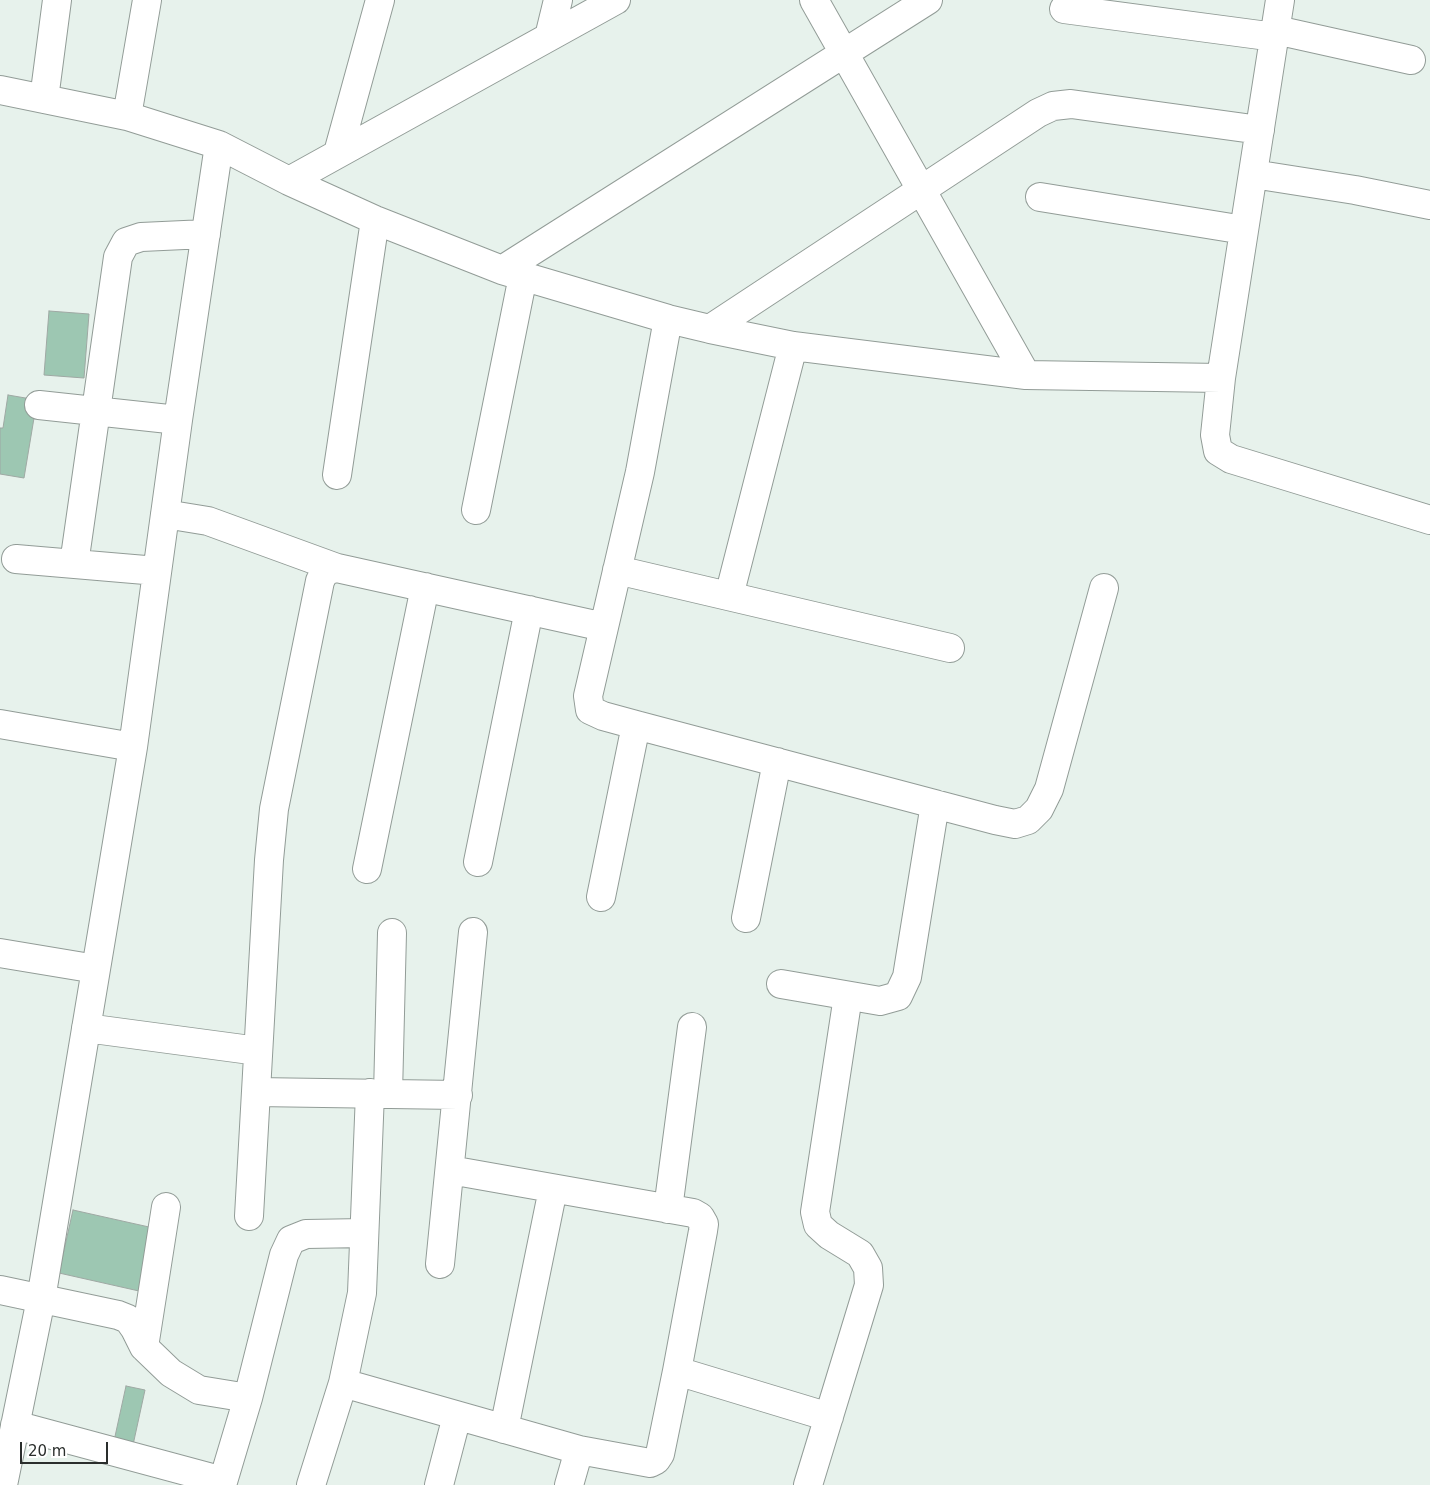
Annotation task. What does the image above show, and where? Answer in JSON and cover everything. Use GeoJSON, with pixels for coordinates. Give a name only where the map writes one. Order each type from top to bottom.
{"type":"FeatureCollection","features":[{"type":"Feature","properties":{"kind":"street"},"geometry":{"type":"LineString","coordinates":[[44,99],[57,0]]}},
{"type":"Feature","properties":{"kind":"street"},"geometry":{"type":"LineString","coordinates":[[127,116],[147,0]]}},
{"type":"Feature","properties":{"kind":"street"},"geometry":{"type":"LineString","coordinates":[[338,153],[380,0]]}},
{"type":"Feature","properties":{"kind":"street"},"geometry":{"type":"LineString","coordinates":[[549,37],[558,0]]}},
{"type":"Feature","properties":{"kind":"street"},"geometry":{"type":"LineString","coordinates":[[289,181],[616,0]]}},
{"type":"Feature","properties":{"kind":"street"},"geometry":{"type":"LineString","coordinates":[[814,0],[1026,375]]}},
{"type":"Feature","properties":{"kind":"street"},"geometry":{"type":"LineString","coordinates":[[476,510],[513,273],[844,53],[928,0]]}},
{"type":"Feature","properties":{"kind":"street"},"geometry":{"type":"LineString","coordinates":[[1280,0],[1221,378],[1215,435],[1218,451],[1231,460],[1430,520]]}},
{"type":"Feature","properties":{"kind":"street"},"geometry":{"type":"LineString","coordinates":[[1064,9],[1275,34],[1411,60]]}},
{"type":"Feature","properties":{"kind":"street"},"geometry":{"type":"LineString","coordinates":[[0,90],[127,116],[219,145],[289,181],[375,220],[513,273],[710,330],[794,346],[1026,375],[1221,378]]}},
{"type":"Feature","properties":{"kind":"street"},"geometry":{"type":"LineString","coordinates":[[710,330],[1038,113],[1053,106],[1071,104],[1260,130]]}},
{"type":"Feature","properties":{"kind":"street"},"geometry":{"type":"LineString","coordinates":[[3,1475],[41,1299],[96,969],[132,747],[219,145]]}},
{"type":"Feature","properties":{"kind":"street"},"geometry":{"type":"LineString","coordinates":[[1253,174],[1354,190],[1430,205]]}},
{"type":"Feature","properties":{"kind":"street"},"geometry":{"type":"LineString","coordinates":[[1040,197],[1244,230]]}},
{"type":"Feature","properties":{"kind":"street"},"geometry":{"type":"LineString","coordinates":[[337,475],[375,220]]}},
{"type":"Feature","properties":{"kind":"street"},"geometry":{"type":"LineString","coordinates":[[74,564],[118,257],[126,242],[141,237],[206,234]]}},
{"type":"Feature","properties":{"kind":"street"},"geometry":{"type":"LineString","coordinates":[[668,319],[640,472],[588,696],[590,710],[603,716],[636,725],[1015,824],[1028,820],[1040,809],[1049,789],[1104,588]]}},
{"type":"Feature","properties":{"kind":"street"},"geometry":{"type":"LineString","coordinates":[[730,596],[794,346]]}},
{"type":"Feature","properties":{"kind":"street"},"geometry":{"type":"LineString","coordinates":[[39,405],[178,420]]}},
{"type":"Feature","properties":{"kind":"street"},"geometry":{"type":"LineString","coordinates":[[165,514],[208,521],[337,568],[604,627]]}},
{"type":"Feature","properties":{"kind":"street"},"geometry":{"type":"LineString","coordinates":[[16,560],[157,571]]}},
{"type":"Feature","properties":{"kind":"street"},"geometry":{"type":"LineString","coordinates":[[249,1216],[269,860],[274,809],[320,581],[326,571],[337,568]]}},
{"type":"Feature","properties":{"kind":"street"},"geometry":{"type":"LineString","coordinates":[[617,570],[950,648]]}},
{"type":"Feature","properties":{"kind":"street"},"geometry":{"type":"LineString","coordinates":[[367,869],[425,587]]}},
{"type":"Feature","properties":{"kind":"street"},"geometry":{"type":"LineString","coordinates":[[478,862],[529,610]]}},
{"type":"Feature","properties":{"kind":"street"},"geometry":{"type":"LineString","coordinates":[[0,724],[132,747]]}},
{"type":"Feature","properties":{"kind":"street"},"geometry":{"type":"LineString","coordinates":[[601,897],[636,725]]}},
{"type":"Feature","properties":{"kind":"street"},"geometry":{"type":"LineString","coordinates":[[746,918],[777,762]]}},
{"type":"Feature","properties":{"kind":"street"},"geometry":{"type":"LineString","coordinates":[[781,984],[880,1001],[898,996],[907,977],[935,804]]}},
{"type":"Feature","properties":{"kind":"street"},"geometry":{"type":"LineString","coordinates":[[440,1264],[473,932]]}},
{"type":"Feature","properties":{"kind":"street"},"geometry":{"type":"LineString","coordinates":[[311,1485],[343,1383],[362,1293],[364,1233],[379,1094],[392,933]]}},
{"type":"Feature","properties":{"kind":"street"},"geometry":{"type":"LineString","coordinates":[[0,954],[96,969]]}},
{"type":"Feature","properties":{"kind":"street"},"geometry":{"type":"LineString","coordinates":[[808,1485],[869,1285],[868,1268],[860,1254],[829,1236],[818,1225],[815,1212],[848,996]]}},
{"type":"Feature","properties":{"kind":"street"},"geometry":{"type":"LineString","coordinates":[[668,1209],[692,1027]]}},
{"type":"Feature","properties":{"kind":"street"},"geometry":{"type":"LineString","coordinates":[[86,1028],[258,1051]]}},
{"type":"Feature","properties":{"kind":"street"},"geometry":{"type":"LineString","coordinates":[[256,1092],[458,1095]]}},
{"type":"Feature","properties":{"kind":"street"},"geometry":{"type":"LineString","coordinates":[[343,1383],[579,1450],[650,1463],[656,1460],[660,1454],[704,1224],[700,1217],[693,1213],[450,1170]]}},
{"type":"Feature","properties":{"kind":"street"},"geometry":{"type":"LineString","coordinates":[[504,1429],[553,1189]]}},
{"type":"Feature","properties":{"kind":"street"},"geometry":{"type":"LineString","coordinates":[[144,1347],[166,1207]]}},
{"type":"Feature","properties":{"kind":"street"},"geometry":{"type":"LineString","coordinates":[[15,1425],[223,1483],[248,1398],[284,1255],[290,1240],[306,1234],[364,1233]]}},
{"type":"Feature","properties":{"kind":"street"},"geometry":{"type":"LineString","coordinates":[[0,1290],[118,1315],[128,1319],[144,1347],[171,1373],[199,1390],[248,1398]]}},
{"type":"Feature","properties":{"kind":"street"},"geometry":{"type":"LineString","coordinates":[[677,1371],[829,1417]]}},
{"type":"Feature","properties":{"kind":"street"},"geometry":{"type":"LineString","coordinates":[[439,1485],[457,1416]]}},
{"type":"Feature","properties":{"kind":"street"},"geometry":{"type":"LineString","coordinates":[[568,1485],[579,1450]]}},
{"type":"Feature","properties":{"kind":"building"},"geometry":{"type":"Polygon","coordinates":[[[49,311],[89,314],[84,378],[44,375],[49,311]]]}},
{"type":"Feature","properties":{"kind":"building"},"geometry":{"type":"Polygon","coordinates":[[[8,395],[37,400],[24,478],[0,474],[0,428],[3,428],[8,395]]]}},
{"type":"Feature","properties":{"kind":"building"},"geometry":{"type":"Polygon","coordinates":[[[73,1210],[149,1227],[147,1237],[153,1239],[139,1291],[59,1273],[73,1210]]]}},
{"type":"Feature","properties":{"kind":"building"},"geometry":{"type":"Polygon","coordinates":[[[126,1386],[145,1390],[133,1445],[114,1441],[126,1386]]]}}]}
